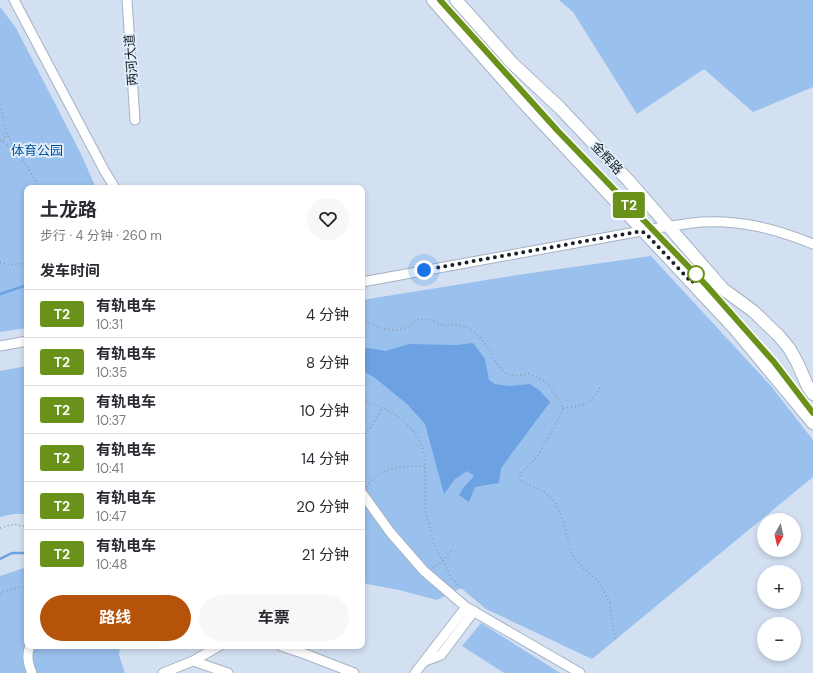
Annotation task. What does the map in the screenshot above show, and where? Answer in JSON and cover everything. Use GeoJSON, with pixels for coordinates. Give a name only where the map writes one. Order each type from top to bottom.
{"type":"FeatureCollection","features":[{"type":"Feature","properties":{"kind":"main road","name":"金辉路"},"geometry":{"type":"LineString","coordinates":[[433,0],[523,102],[735,329],[813,423]]}},
{"type":"Feature","properties":{"kind":"main road","name":"金辉路"},"geometry":{"type":"LineString","coordinates":[[456,0],[512,63],[566,114],[628,180],[723,289],[753,312],[779,336],[793,355],[808,387],[813,394]]}},
{"type":"Feature","properties":{"kind":"street"},"geometry":{"type":"LineString","coordinates":[[14,0],[113,185]]}},
{"type":"Feature","properties":{"kind":"street","name":"两河大道"},"geometry":{"type":"LineString","coordinates":[[127,0],[134,120]]}},
{"type":"Feature","properties":{"kind":"street"},"geometry":{"type":"LineString","coordinates":[[365,281],[669,226],[703,222],[737,222],[782,232],[813,244]]}},
{"type":"Feature","properties":{"kind":"street"},"geometry":{"type":"LineString","coordinates":[[0,346],[24,342]]}},
{"type":"Feature","properties":{"kind":"street"},"geometry":{"type":"LineString","coordinates":[[365,497],[390,532],[427,574],[470,609],[580,673]]}},
{"type":"Feature","properties":{"kind":"street"},"geometry":{"type":"LineString","coordinates":[[415,673],[424,662],[441,655],[470,609]]}},
{"type":"Feature","properties":{"kind":"street"},"geometry":{"type":"LineString","coordinates":[[29,649],[28,664],[32,673]]}},
{"type":"Feature","properties":{"kind":"street"},"geometry":{"type":"LineString","coordinates":[[163,673],[193,661],[213,649]]}},
{"type":"Feature","properties":{"kind":"street"},"geometry":{"type":"LineString","coordinates":[[290,649],[354,673]]}},
{"type":"Feature","properties":{"kind":"street"},"geometry":{"type":"LineString","coordinates":[[193,661],[228,673]]}},
{"type":"Feature","properties":{"kind":"path"},"geometry":{"type":"LineString","coordinates":[[0,105],[6,134],[38,185]]}},
{"type":"Feature","properties":{"kind":"path"},"geometry":{"type":"LineString","coordinates":[[3,141],[6,134]]}},
{"type":"Feature","properties":{"kind":"path"},"geometry":{"type":"LineString","coordinates":[[0,140],[16,150]]}},
{"type":"Feature","properties":{"kind":"path"},"geometry":{"type":"LineString","coordinates":[[0,262],[10,265],[24,263]]}},
{"type":"Feature","properties":{"kind":"path"},"geometry":{"type":"LineString","coordinates":[[365,321],[384,330],[398,329],[409,326],[413,322],[420,319],[430,320],[445,326],[450,324],[467,327],[479,336],[490,350],[497,364],[506,374],[516,376],[529,374],[545,380],[553,390],[563,408],[560,417],[536,458],[520,474],[520,480],[543,491],[556,502],[564,523],[571,553],[580,565],[598,580],[610,603],[612,624],[616,639]]}},
{"type":"Feature","properties":{"kind":"path"},"geometry":{"type":"LineString","coordinates":[[563,408],[588,403],[596,395],[601,385]]}},
{"type":"Feature","properties":{"kind":"path"},"geometry":{"type":"LineString","coordinates":[[365,402],[369,402],[395,414],[406,423],[417,436],[422,446],[425,466],[425,507],[434,544],[452,579],[461,588]]}},
{"type":"Feature","properties":{"kind":"path"},"geometry":{"type":"LineString","coordinates":[[365,434],[372,426],[382,408]]}},
{"type":"Feature","properties":{"kind":"path"},"geometry":{"type":"LineString","coordinates":[[365,489],[375,476],[383,472],[405,466],[425,466]]}},
{"type":"Feature","properties":{"kind":"path"},"geometry":{"type":"LineString","coordinates":[[0,528],[14,524],[24,526]]}},
{"type":"Feature","properties":{"kind":"path"},"geometry":{"type":"LineString","coordinates":[[427,574],[453,549]]}},
{"type":"Feature","properties":{"kind":"path"},"geometry":{"type":"LineString","coordinates":[[0,594],[4,591],[24,587]]}},
{"type":"Feature","properties":{"kind":"green space"},"geometry":{"type":"Polygon","coordinates":[[[559,0],[813,0],[813,87],[753,112],[704,69],[637,114],[573,12],[559,0]]]}},
{"type":"Feature","properties":{"kind":"green space","name":"体育公园"},"geometry":{"type":"Polygon","coordinates":[[[0,7],[16,28],[81,154],[95,185],[24,185],[24,328],[0,332],[0,7]]]}},
{"type":"Feature","properties":{"kind":"green space"},"geometry":{"type":"Polygon","coordinates":[[[651,256],[771,386],[813,440],[813,477],[769,513],[757,513],[757,523],[592,659],[486,609],[461,588],[437,600],[399,590],[365,584],[365,300],[517,275],[651,256]]]}},
{"type":"Feature","properties":{"kind":"green space"},"geometry":{"type":"Polygon","coordinates":[[[24,367],[24,514],[14,514],[0,517],[0,371],[24,367]]]}},
{"type":"Feature","properties":{"kind":"green space"},"geometry":{"type":"Polygon","coordinates":[[[24,568],[24,649],[120,649],[119,655],[125,673],[0,673],[0,576],[24,568]]]}},
{"type":"Feature","properties":{"kind":"green space"},"geometry":{"type":"Polygon","coordinates":[[[481,623],[560,673],[504,673],[462,646],[481,623]]]}},
{"type":"Feature","properties":{"kind":"shaded area"},"geometry":{"type":"Polygon","coordinates":[[[473,343],[485,359],[489,380],[495,384],[509,386],[530,384],[539,390],[550,402],[501,468],[499,483],[475,487],[469,502],[459,495],[474,476],[467,471],[455,479],[444,494],[425,424],[407,404],[365,372],[365,348],[386,351],[409,344],[456,345],[473,343]]]}},
{"type":"Feature","properties":{"kind":"waterway"},"geometry":{"type":"LineString","coordinates":[[0,294],[24,286]]}},
{"type":"Feature","properties":{"kind":"waterway"},"geometry":{"type":"LineString","coordinates":[[0,559],[12,553],[24,553]]}},
{"type":"Feature","properties":{"kind":"tram line"},"geometry":{"type":"LineString","coordinates":[[440,0],[557,130],[651,230],[664,241],[696,274],[774,362],[813,413]]}},
{"type":"Feature","properties":{"kind":"tram line","name":"T2"},"geometry":{"type":"LineString","coordinates":[[440,0],[557,130],[651,230],[664,241],[706,285],[774,362],[813,413]]}},
{"type":"Feature","properties":{"kind":"route"},"geometry":{"type":"LineString","coordinates":[[424,270],[642,231],[692,283],[696,274]]}}]}
